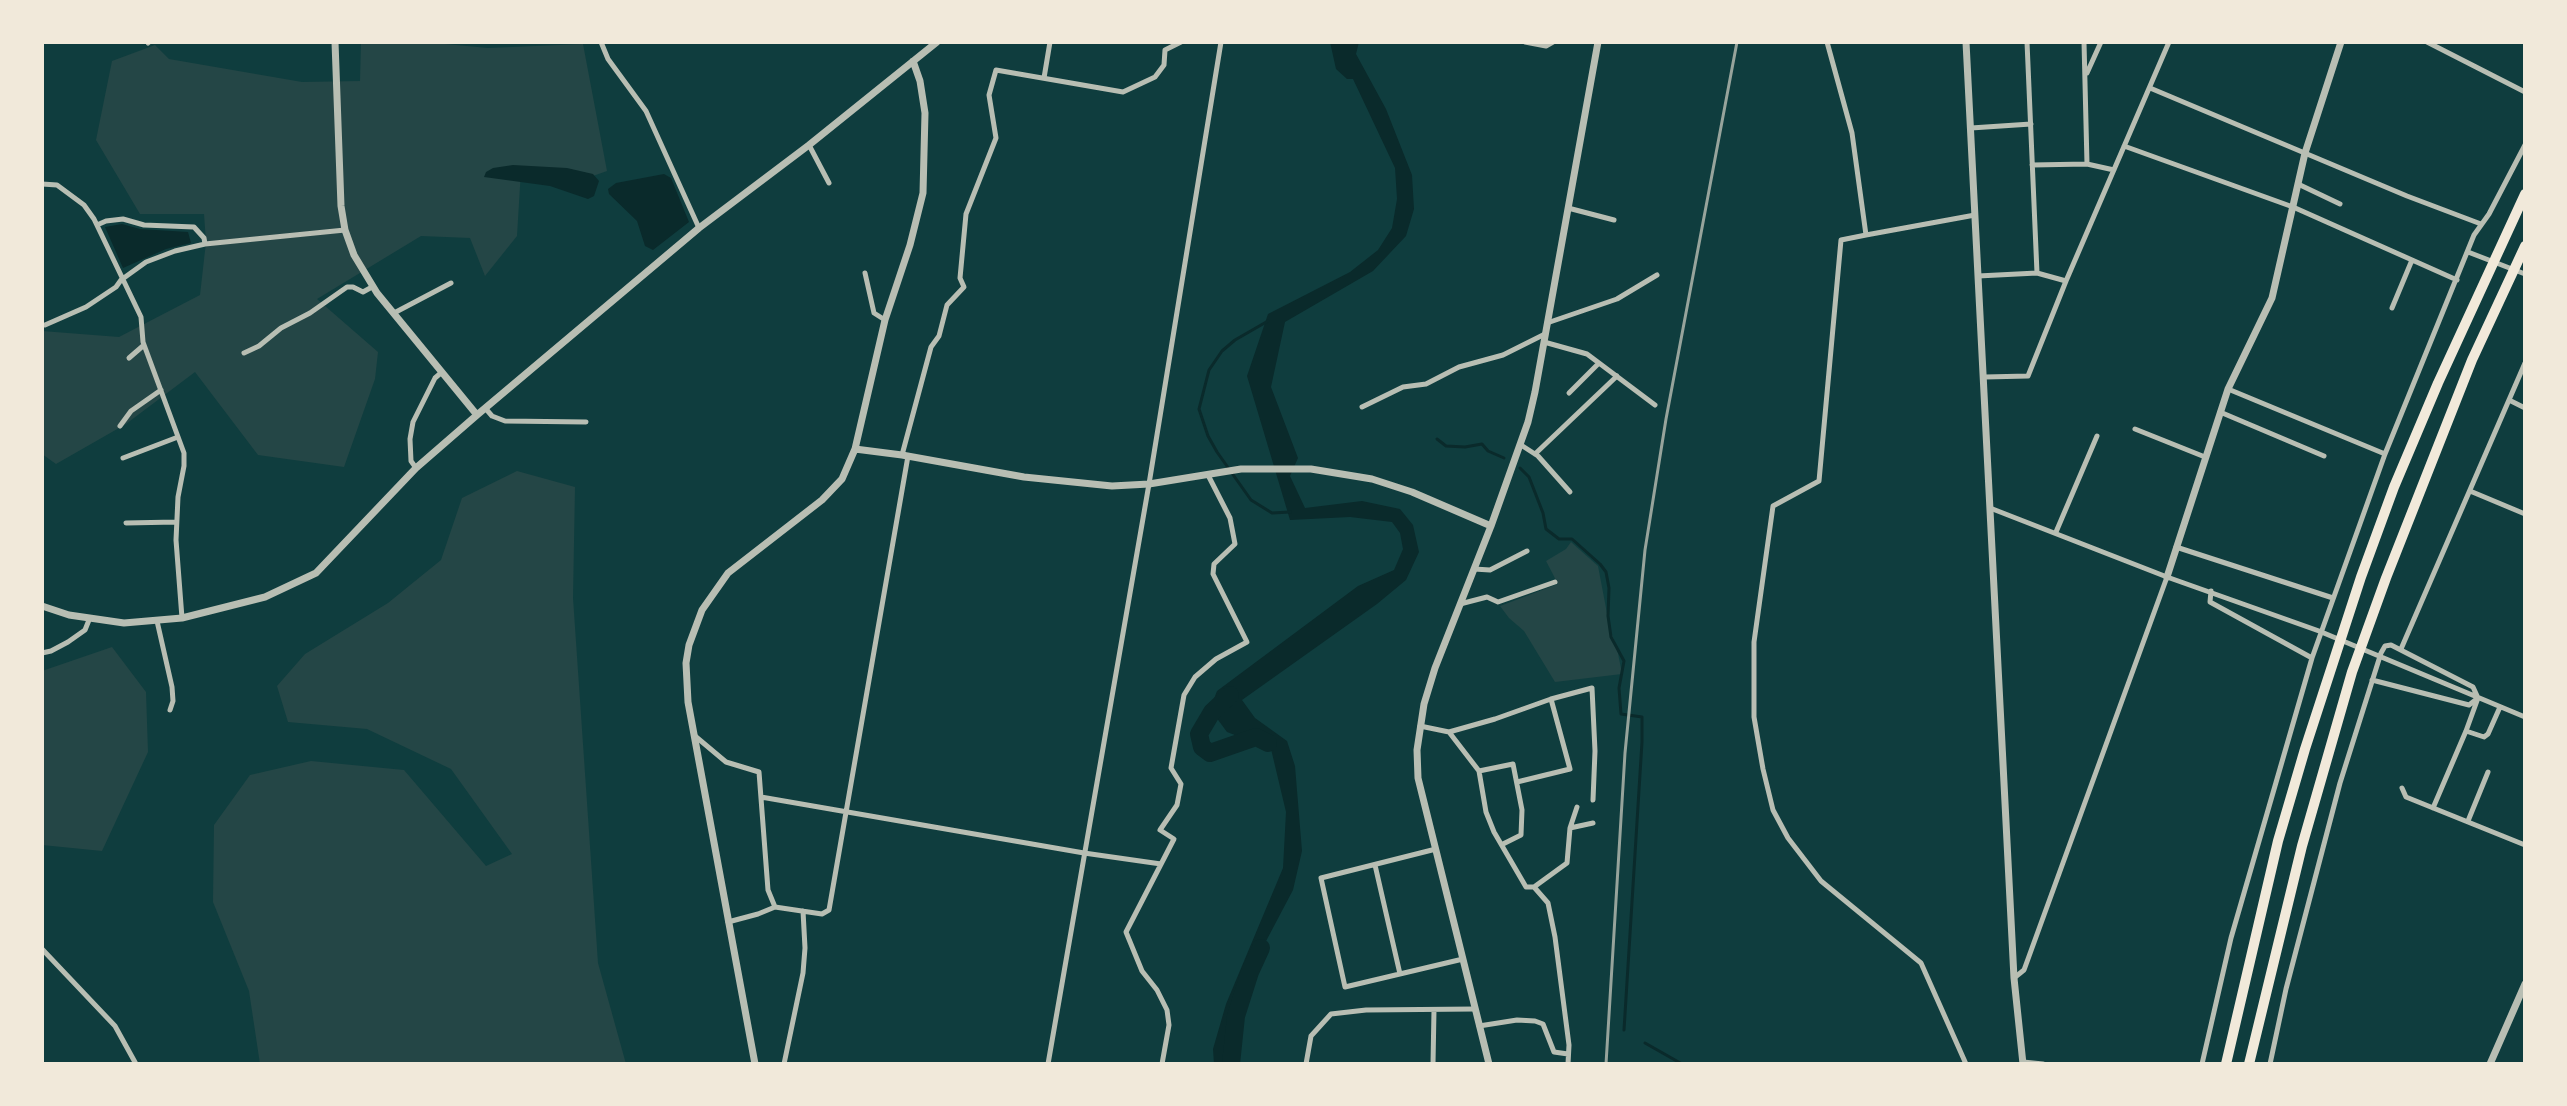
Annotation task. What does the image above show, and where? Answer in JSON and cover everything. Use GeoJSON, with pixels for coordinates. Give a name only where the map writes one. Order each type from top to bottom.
{"type":"FeatureCollection","features":[{"type":"Feature","properties":{"kind":"highway"},"geometry":{"type":"LineString","coordinates":[[2226,1064],[2278,841],[2305,749],[2361,577],[2394,487],[2438,383],[2525,194]]}},
{"type":"Feature","properties":{"kind":"highway"},"geometry":{"type":"LineString","coordinates":[[2249,1064],[2301,846],[2352,672],[2386,578],[2463,382],[2525,246]]}},
{"type":"Feature","properties":{"kind":"street"},"geometry":{"type":"LineString","coordinates":[[335,42],[341,206],[345,230],[354,255],[372,287],[477,415]]}},
{"type":"Feature","properties":{"kind":"street"},"geometry":{"type":"LineString","coordinates":[[602,42],[608,59],[646,111],[699,228]]}},
{"type":"Feature","properties":{"kind":"street"},"geometry":{"type":"LineString","coordinates":[[42,606],[89,620],[124,623],[182,618],[265,597],[316,573],[416,468],[477,415],[699,228],[809,145],[937,42]]}},
{"type":"Feature","properties":{"kind":"street"},"geometry":{"type":"LineString","coordinates":[[1044,78],[1050,42]]}},
{"type":"Feature","properties":{"kind":"street"},"geometry":{"type":"LineString","coordinates":[[728,922],[775,907],[822,914],[830,910],[905,456],[931,347],[939,336],[947,305],[964,287],[960,278],[966,214],[996,138],[989,95],[996,70],[1123,92],[1155,77],[1164,65],[1165,50],[1181,42]]}},
{"type":"Feature","properties":{"kind":"street"},"geometry":{"type":"LineString","coordinates":[[1048,1064],[1149,484],[1221,42]]}},
{"type":"Feature","properties":{"kind":"street"},"geometry":{"type":"LineString","coordinates":[[1525,42],[1546,46],[1553,42]]}},
{"type":"Feature","properties":{"kind":"street"},"geometry":{"type":"LineString","coordinates":[[1489,1064],[1418,778],[1419,726],[1435,668],[1521,445],[1535,392],[1598,42]]}},
{"type":"Feature","properties":{"kind":"street"},"geometry":{"type":"LineString","coordinates":[[1827,42],[1852,133],[1866,235]]}},
{"type":"Feature","properties":{"kind":"street"},"geometry":{"type":"LineString","coordinates":[[1966,42],[1985,377],[2014,978],[2023,1063],[2043,1064]]}},
{"type":"Feature","properties":{"kind":"street"},"geometry":{"type":"LineString","coordinates":[[2027,42],[2037,273]]}},
{"type":"Feature","properties":{"kind":"street"},"geometry":{"type":"LineString","coordinates":[[2084,42],[2087,164]]}},
{"type":"Feature","properties":{"kind":"street"},"geometry":{"type":"LineString","coordinates":[[2086,74],[2101,42]]}},
{"type":"Feature","properties":{"kind":"street"},"geometry":{"type":"LineString","coordinates":[[1985,377],[2028,376],[2066,281],[2169,42]]}},
{"type":"Feature","properties":{"kind":"street"},"geometry":{"type":"LineString","coordinates":[[2014,978],[2025,970],[2167,577],[2228,388],[2272,298],[2305,153],[2341,42]]}},
{"type":"Feature","properties":{"kind":"street"},"geometry":{"type":"LineString","coordinates":[[2427,42],[2525,92]]}},
{"type":"Feature","properties":{"kind":"street"},"geometry":{"type":"LineString","coordinates":[[754,1064],[694,736],[686,682],[686,663],[689,645],[702,610],[728,573],[822,500],[842,479],[855,449],[885,320],[913,237],[924,193],[925,113],[920,81],[913,61]]}},
{"type":"Feature","properties":{"kind":"street"},"geometry":{"type":"LineString","coordinates":[[2150,88],[2481,224]]}},
{"type":"Feature","properties":{"kind":"street"},"geometry":{"type":"LineString","coordinates":[[1971,128],[2031,124]]}},
{"type":"Feature","properties":{"kind":"street"},"geometry":{"type":"LineString","coordinates":[[809,145],[830,183]]}},
{"type":"Feature","properties":{"kind":"street"},"geometry":{"type":"LineString","coordinates":[[2202,1064],[2231,938],[2312,658],[2333,598],[2385,454],[2474,235],[2489,214],[2525,145]]}},
{"type":"Feature","properties":{"kind":"street"},"geometry":{"type":"LineString","coordinates":[[2124,146],[2293,207],[2457,280]]}},
{"type":"Feature","properties":{"kind":"street"},"geometry":{"type":"LineString","coordinates":[[2032,165],[2087,164],[2114,170]]}},
{"type":"Feature","properties":{"kind":"street"},"geometry":{"type":"LineString","coordinates":[[42,184],[57,185],[84,205],[97,225],[121,280],[141,317],[144,345],[184,453],[176,522],[182,618]]}},
{"type":"Feature","properties":{"kind":"street"},"geometry":{"type":"LineString","coordinates":[[2298,184],[2340,204]]}},
{"type":"Feature","properties":{"kind":"street"},"geometry":{"type":"LineString","coordinates":[[1568,208],[1614,220]]}},
{"type":"Feature","properties":{"kind":"street"},"geometry":{"type":"LineString","coordinates":[[1966,1064],[1921,963],[1821,881],[1788,838],[1773,810],[1754,717],[1754,642],[1773,506],[1820,481],[1841,240],[1975,215]]}},
{"type":"Feature","properties":{"kind":"street"},"geometry":{"type":"LineString","coordinates":[[97,225],[106,221],[123,219],[144,225],[194,227],[204,238],[205,244]]}},
{"type":"Feature","properties":{"kind":"street"},"geometry":{"type":"LineString","coordinates":[[45,325],[86,307],[116,287],[121,280],[146,261],[205,244],[345,230]]}},
{"type":"Feature","properties":{"kind":"street"},"geometry":{"type":"LineString","coordinates":[[2468,252],[2525,274]]}},
{"type":"Feature","properties":{"kind":"street"},"geometry":{"type":"LineString","coordinates":[[2391,308],[2412,260]]}},
{"type":"Feature","properties":{"kind":"street"},"geometry":{"type":"LineString","coordinates":[[866,273],[874,313],[885,320]]}},
{"type":"Feature","properties":{"kind":"street"},"geometry":{"type":"LineString","coordinates":[[1978,276],[2037,273],[2066,281]]}},
{"type":"Feature","properties":{"kind":"street"},"geometry":{"type":"LineString","coordinates":[[1547,323],[1617,299],[1658,275]]}},
{"type":"Feature","properties":{"kind":"street"},"geometry":{"type":"LineString","coordinates":[[393,314],[451,283]]}},
{"type":"Feature","properties":{"kind":"street"},"geometry":{"type":"LineString","coordinates":[[244,353],[259,346],[281,328],[310,313],[347,287],[363,292],[372,287]]}},
{"type":"Feature","properties":{"kind":"street"},"geometry":{"type":"LineString","coordinates":[[1362,407],[1403,387],[1426,384],[1459,367],[1503,356],[1544,338],[1587,354],[1654,405]]}},
{"type":"Feature","properties":{"kind":"street"},"geometry":{"type":"LineString","coordinates":[[129,358],[144,345]]}},
{"type":"Feature","properties":{"kind":"street"},"geometry":{"type":"LineString","coordinates":[[1569,393],[1599,363]]}},
{"type":"Feature","properties":{"kind":"street"},"geometry":{"type":"LineString","coordinates":[[2401,649],[2525,363]]}},
{"type":"Feature","properties":{"kind":"street"},"geometry":{"type":"LineString","coordinates":[[416,468],[411,461],[413,422],[435,378],[442,372]]}},
{"type":"Feature","properties":{"kind":"street"},"geometry":{"type":"LineString","coordinates":[[1535,454],[1617,376]]}},
{"type":"Feature","properties":{"kind":"street"},"geometry":{"type":"LineString","coordinates":[[2228,388],[2385,454]]}},
{"type":"Feature","properties":{"kind":"street"},"geometry":{"type":"LineString","coordinates":[[120,426],[131,411],[161,390]]}},
{"type":"Feature","properties":{"kind":"street"},"geometry":{"type":"LineString","coordinates":[[2509,400],[2525,408]]}},
{"type":"Feature","properties":{"kind":"street"},"geometry":{"type":"LineString","coordinates":[[486,409],[492,416],[505,421],[586,422]]}},
{"type":"Feature","properties":{"kind":"street"},"geometry":{"type":"LineString","coordinates":[[2220,412],[2324,456]]}},
{"type":"Feature","properties":{"kind":"street"},"geometry":{"type":"LineString","coordinates":[[2135,429],[2205,457]]}},
{"type":"Feature","properties":{"kind":"street"},"geometry":{"type":"LineString","coordinates":[[2056,532],[2097,436]]}},
{"type":"Feature","properties":{"kind":"street"},"geometry":{"type":"LineString","coordinates":[[123,458],[178,437]]}},
{"type":"Feature","properties":{"kind":"street"},"geometry":{"type":"LineString","coordinates":[[1521,445],[1535,454],[1570,492]]}},
{"type":"Feature","properties":{"kind":"street"},"geometry":{"type":"LineString","coordinates":[[855,449],[1083,485],[1149,484],[1250,469],[1311,469],[1372,480],[1413,492],[1491,526]]}},
{"type":"Feature","properties":{"kind":"street"},"geometry":{"type":"LineString","coordinates":[[1162,1064],[1169,1025],[1167,1010],[1157,990],[1142,971],[1126,932],[1174,839],[1160,830],[1177,805],[1181,784],[1171,768],[1184,695],[1195,677],[1216,659],[1247,642],[1213,574],[1214,564],[1235,544],[1230,518],[1208,475]]}},
{"type":"Feature","properties":{"kind":"street"},"geometry":{"type":"LineString","coordinates":[[2470,491],[2525,514]]}},
{"type":"Feature","properties":{"kind":"street"},"geometry":{"type":"LineString","coordinates":[[1990,508],[2167,577],[2319,630],[2525,717]]}},
{"type":"Feature","properties":{"kind":"street"},"geometry":{"type":"LineString","coordinates":[[126,523],[176,522]]}},
{"type":"Feature","properties":{"kind":"street"},"geometry":{"type":"LineString","coordinates":[[2176,547],[2333,598]]}},
{"type":"Feature","properties":{"kind":"street"},"geometry":{"type":"LineString","coordinates":[[1474,569],[1490,570],[1527,551]]}},
{"type":"Feature","properties":{"kind":"street"},"geometry":{"type":"LineString","coordinates":[[1460,604],[1487,597],[1498,602],[1555,582]]}},
{"type":"Feature","properties":{"kind":"street"},"geometry":{"type":"LineString","coordinates":[[2211,591],[2210,602],[2312,658]]}},
{"type":"Feature","properties":{"kind":"street"},"geometry":{"type":"LineString","coordinates":[[42,653],[68,642],[85,630],[89,620]]}},
{"type":"Feature","properties":{"kind":"street"},"geometry":{"type":"LineString","coordinates":[[157,621],[172,687],[173,701],[170,710]]}},
{"type":"Feature","properties":{"kind":"street"},"geometry":{"type":"LineString","coordinates":[[2270,1064],[2286,989],[2340,783],[2385,646],[2391,645],[2401,649],[2473,687],[2478,698],[2433,808]]}},
{"type":"Feature","properties":{"kind":"street"},"geometry":{"type":"LineString","coordinates":[[2372,680],[2469,705],[2478,698]]}},
{"type":"Feature","properties":{"kind":"street"},"geometry":{"type":"LineString","coordinates":[[1419,726],[1449,732],[1592,688],[1593,800]]}},
{"type":"Feature","properties":{"kind":"street"},"geometry":{"type":"LineString","coordinates":[[1517,782],[1570,769],[1551,699]]}},
{"type":"Feature","properties":{"kind":"street"},"geometry":{"type":"LineString","coordinates":[[2466,731],[2480,737],[2488,734],[2500,707]]}},
{"type":"Feature","properties":{"kind":"street"},"geometry":{"type":"LineString","coordinates":[[1449,732],[1479,771],[1486,812],[1494,832],[1526,887],[1534,887],[1567,863],[1570,828],[1577,807]]}},
{"type":"Feature","properties":{"kind":"street"},"geometry":{"type":"LineString","coordinates":[[694,736],[726,762],[759,772],[768,890],[775,907]]}},
{"type":"Feature","properties":{"kind":"street"},"geometry":{"type":"LineString","coordinates":[[1479,771],[1513,764],[1522,810],[1521,835],[1503,844]]}},
{"type":"Feature","properties":{"kind":"street"},"geometry":{"type":"LineString","coordinates":[[2468,821],[2488,772]]}},
{"type":"Feature","properties":{"kind":"street"},"geometry":{"type":"LineString","coordinates":[[2402,788],[2406,797],[2525,845]]}},
{"type":"Feature","properties":{"kind":"street"},"geometry":{"type":"LineString","coordinates":[[761,797],[1084,853],[1161,864]]}},
{"type":"Feature","properties":{"kind":"street"},"geometry":{"type":"LineString","coordinates":[[1570,828],[1593,823]]}},
{"type":"Feature","properties":{"kind":"street"},"geometry":{"type":"LineString","coordinates":[[1436,849],[1321,878],[1345,987],[1463,959]]}},
{"type":"Feature","properties":{"kind":"street"},"geometry":{"type":"LineString","coordinates":[[1375,865],[1400,974]]}},
{"type":"Feature","properties":{"kind":"street"},"geometry":{"type":"LineString","coordinates":[[1534,887],[1548,903],[1555,937],[1568,1064]]}},
{"type":"Feature","properties":{"kind":"street"},"geometry":{"type":"LineString","coordinates":[[784,1064],[803,973],[805,948],[803,911]]}},
{"type":"Feature","properties":{"kind":"street"},"geometry":{"type":"LineString","coordinates":[[42,949],[115,1026],[136,1064]]}},
{"type":"Feature","properties":{"kind":"street"},"geometry":{"type":"LineString","coordinates":[[2490,1064],[2525,984]]}},
{"type":"Feature","properties":{"kind":"street"},"geometry":{"type":"LineString","coordinates":[[1306,1064],[1311,1036],[1331,1014],[1366,1010],[1475,1009]]}},
{"type":"Feature","properties":{"kind":"street"},"geometry":{"type":"LineString","coordinates":[[1433,1064],[1434,1010]]}},
{"type":"Feature","properties":{"kind":"street"},"geometry":{"type":"LineString","coordinates":[[1479,1026],[1517,1020],[1535,1021],[1543,1024],[1554,1052],[1568,1054]]}},
{"type":"Feature","properties":{"kind":"shaded area"},"geometry":{"type":"Polygon","coordinates":[[[361,42],[424,42],[488,48],[583,44],[607,171],[576,182],[521,170],[517,236],[485,276],[470,238],[421,236],[317,299],[378,352],[375,379],[344,467],[258,455],[195,372],[126,424],[56,464],[42,454],[42,331],[119,337],[200,295],[206,242],[204,214],[140,214],[96,140],[112,61],[155,45],[169,59],[302,82],[360,81],[361,42]]]}},
{"type":"Feature","properties":{"kind":"shaded area"},"geometry":{"type":"Polygon","coordinates":[[[1330,42],[1359,42],[1356,54],[1386,109],[1412,175],[1414,209],[1406,236],[1373,271],[1285,322],[1271,387],[1298,458],[1290,476],[1305,508],[1362,501],[1400,509],[1413,525],[1419,552],[1406,580],[1377,604],[1242,700],[1255,718],[1287,741],[1295,766],[1302,851],[1293,890],[1245,981],[1238,1020],[1236,1064],[1214,1064],[1213,1049],[1226,1004],[1283,868],[1286,812],[1271,749],[1227,732],[1210,709],[1217,691],[1358,586],[1394,570],[1403,549],[1400,533],[1392,522],[1350,517],[1290,520],[1247,376],[1268,314],[1350,272],[1378,250],[1392,228],[1397,199],[1395,168],[1353,79],[1347,79],[1336,69],[1330,42]]]}},
{"type":"Feature","properties":{"kind":"shaded area"},"geometry":{"type":"Polygon","coordinates":[[[513,165],[567,168],[593,174],[599,181],[594,196],[588,199],[550,186],[484,177],[486,172],[493,168],[513,165]]]}},
{"type":"Feature","properties":{"kind":"shaded area"},"geometry":{"type":"Polygon","coordinates":[[[664,174],[671,178],[689,222],[653,250],[645,246],[637,221],[609,194],[608,189],[616,183],[664,174]]]}},
{"type":"Feature","properties":{"kind":"shaded area"},"geometry":{"type":"Polygon","coordinates":[[[122,224],[140,229],[188,232],[191,243],[166,249],[123,268],[105,227],[122,224]]]}},
{"type":"Feature","properties":{"kind":"shaded area"},"geometry":{"type":"Polygon","coordinates":[[[517,471],[575,487],[573,598],[598,963],[626,1064],[260,1064],[249,991],[213,902],[214,825],[250,775],[311,761],[404,770],[486,866],[512,854],[451,769],[367,729],[288,722],[277,686],[305,654],[388,603],[441,560],[462,498],[517,471]]]}},
{"type":"Feature","properties":{"kind":"shaded area"},"geometry":{"type":"Polygon","coordinates":[[[1571,542],[1598,566],[1610,629],[1617,648],[1622,674],[1555,682],[1524,631],[1509,618],[1500,606],[1558,584],[1546,561],[1566,549],[1571,542]]]}},
{"type":"Feature","properties":{"kind":"shaded area"},"geometry":{"type":"Polygon","coordinates":[[[112,647],[146,692],[148,752],[102,851],[42,845],[42,671],[112,647]]]}},
{"type":"Feature","properties":{"kind":"waterway"},"geometry":{"type":"LineString","coordinates":[[1268,321],[1235,340],[1222,351],[1209,370],[1199,409],[1208,436],[1217,452],[1251,500],[1272,513],[1290,512]]}},
{"type":"Feature","properties":{"kind":"waterway"},"geometry":{"type":"LineString","coordinates":[[1437,439],[1446,446],[1465,447],[1482,444],[1488,451],[1504,458]]}},
{"type":"Feature","properties":{"kind":"waterway"},"geometry":{"type":"LineString","coordinates":[[1520,468],[1529,477],[1543,513],[1546,529],[1559,539],[1572,539],[1606,572],[1611,637],[1624,661],[1619,688],[1621,714],[1642,717],[1624,1030]]}},
{"type":"Feature","properties":{"kind":"waterway"},"geometry":{"type":"LineString","coordinates":[[1230,695],[1212,712],[1199,734],[1202,747],[1210,753],[1256,737],[1268,743]]}},
{"type":"Feature","properties":{"kind":"waterway"},"geometry":{"type":"LineString","coordinates":[[1231,1064],[1236,1016],[1250,972],[1261,948]]}},
{"type":"Feature","properties":{"kind":"waterway"},"geometry":{"type":"LineString","coordinates":[[1645,1043],[1682,1064]]}},
{"type":"Feature","properties":{"kind":"railway"},"geometry":{"type":"LineString","coordinates":[[1606,1064],[1625,753],[1645,550],[1666,419],[1737,42]]}}]}
